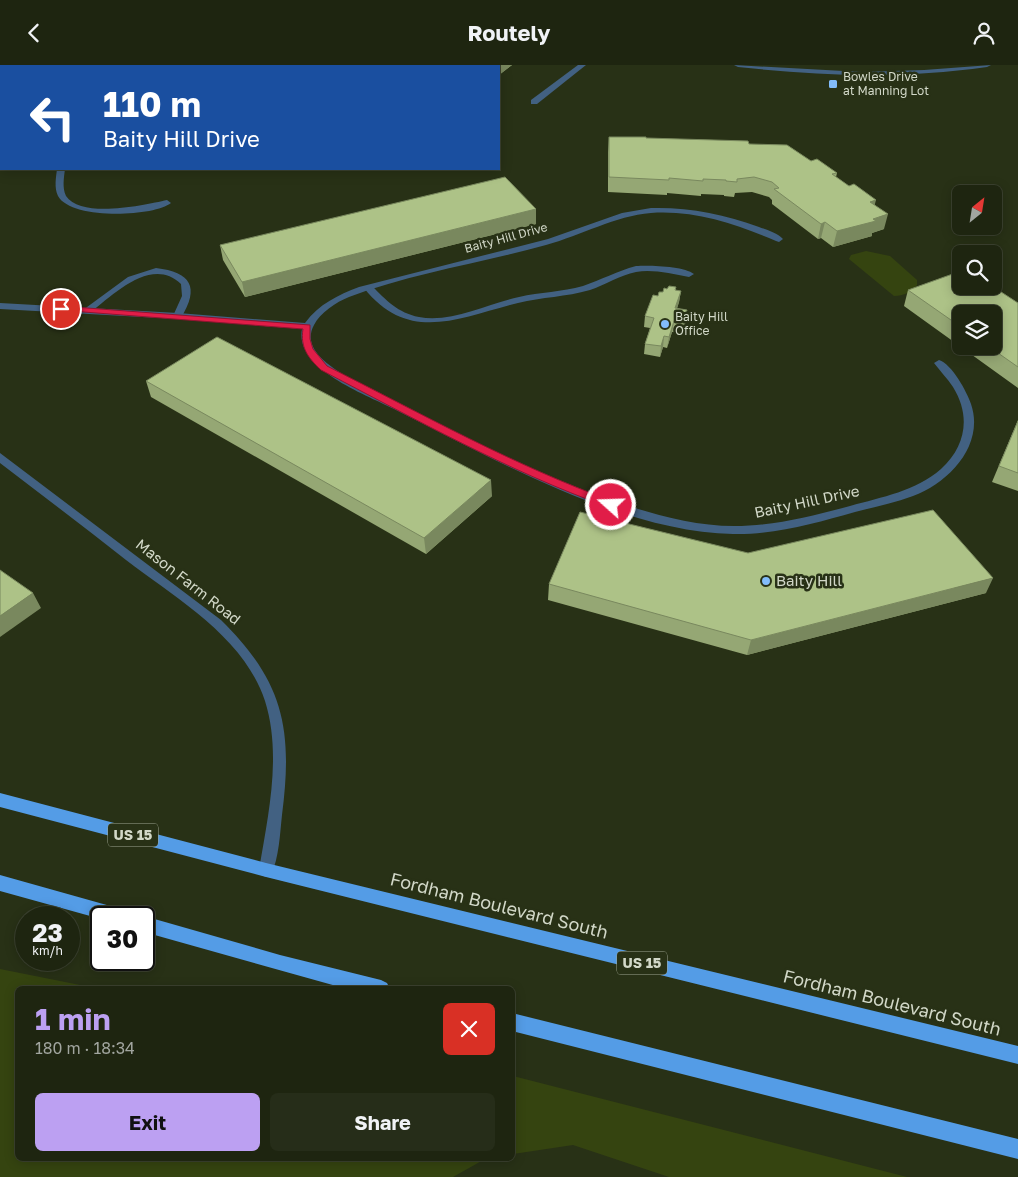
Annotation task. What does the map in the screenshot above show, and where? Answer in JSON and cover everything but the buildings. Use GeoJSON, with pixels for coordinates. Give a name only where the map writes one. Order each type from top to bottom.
{"type":"FeatureCollection","features":[{"type":"Feature","properties":{"kind":"highway","name":"Fordham Boulevard South"},"geometry":{"type":"LineString","coordinates":[[0,800],[266,871],[1018,1055]]}},
{"type":"Feature","properties":{"kind":"highway"},"geometry":{"type":"LineString","coordinates":[[0,883],[90,908]]}},
{"type":"Feature","properties":{"kind":"highway"},"geometry":{"type":"LineString","coordinates":[[155,927],[369,986]]}},
{"type":"Feature","properties":{"kind":"highway"},"geometry":{"type":"LineString","coordinates":[[515,1023],[1018,1149]]}},
{"type":"Feature","properties":{"kind":"street"},"geometry":{"type":"LineString","coordinates":[[534,102],[582,65]]}},
{"type":"Feature","properties":{"kind":"street"},"geometry":{"type":"LineString","coordinates":[[738,65],[816,73],[872,75],[943,72],[987,65]]}},
{"type":"Feature","properties":{"kind":"street"},"geometry":{"type":"LineString","coordinates":[[61,170],[61,194],[66,201],[80,207],[102,211],[124,211],[167,203]]}},
{"type":"Feature","properties":{"kind":"street","name":"Baity Hill Drive"},"geometry":{"type":"LineString","coordinates":[[779,239],[751,226],[712,216],[674,211],[632,213],[615,217],[578,232],[532,246],[343,296],[333,301],[315,316],[307,326],[306,339],[308,349],[314,359],[324,368],[503,460],[566,488],[611,505],[653,517],[695,526],[734,530],[769,528],[910,493],[926,486],[940,476],[958,455],[970,429],[965,401],[959,388],[939,363]]}},
{"type":"Feature","properties":{"kind":"street"},"geometry":{"type":"LineString","coordinates":[[369,288],[380,302],[403,316],[422,321],[442,322],[518,300],[585,288],[636,269],[689,275]]}},
{"type":"Feature","properties":{"kind":"street"},"geometry":{"type":"LineString","coordinates":[[88,311],[132,278],[149,271],[158,271],[175,275],[186,284],[188,296],[178,316]]}},
{"type":"Feature","properties":{"kind":"street"},"geometry":{"type":"LineString","coordinates":[[0,306],[178,316],[307,326]]}},
{"type":"Feature","properties":{"kind":"street","name":"Mason Farm Road"},"geometry":{"type":"LineString","coordinates":[[0,457],[217,623],[235,640],[250,659],[263,680],[269,695],[275,715],[278,742],[278,775],[273,829],[266,871]]}},
{"type":"Feature","properties":{"kind":"green space"},"geometry":{"type":"Polygon","coordinates":[[[866,251],[890,256],[917,280],[917,285],[907,293],[894,296],[849,259],[851,255],[866,251]]]}},
{"type":"Feature","properties":{"kind":"green space"},"geometry":{"type":"Polygon","coordinates":[[[0,969],[85,986],[15,986],[15,1161],[481,1161],[453,1177],[0,1177],[0,969]]]}},
{"type":"Feature","properties":{"kind":"green space"},"geometry":{"type":"Polygon","coordinates":[[[515,1077],[907,1177],[669,1177],[573,1145],[515,1154],[515,1077]]]}},
{"type":"Feature","properties":{"kind":"place","name":"Bowles Drive at Manning Lot"},"geometry":{"type":"Point","coordinates":[833,84]}},
{"type":"Feature","properties":{"kind":"place","name":"Baity Hill Office"},"geometry":{"type":"Point","coordinates":[665,324]}},
{"type":"Feature","properties":{"kind":"place","name":"Baity Hill"},"geometry":{"type":"Point","coordinates":[766,581]}},
{"type":"Feature","properties":{"kind":"route"},"geometry":{"type":"LineString","coordinates":[[61,309],[307,326],[306,339],[308,349],[314,359],[324,368],[342,379],[503,460],[566,488],[611,505]]}}]}
